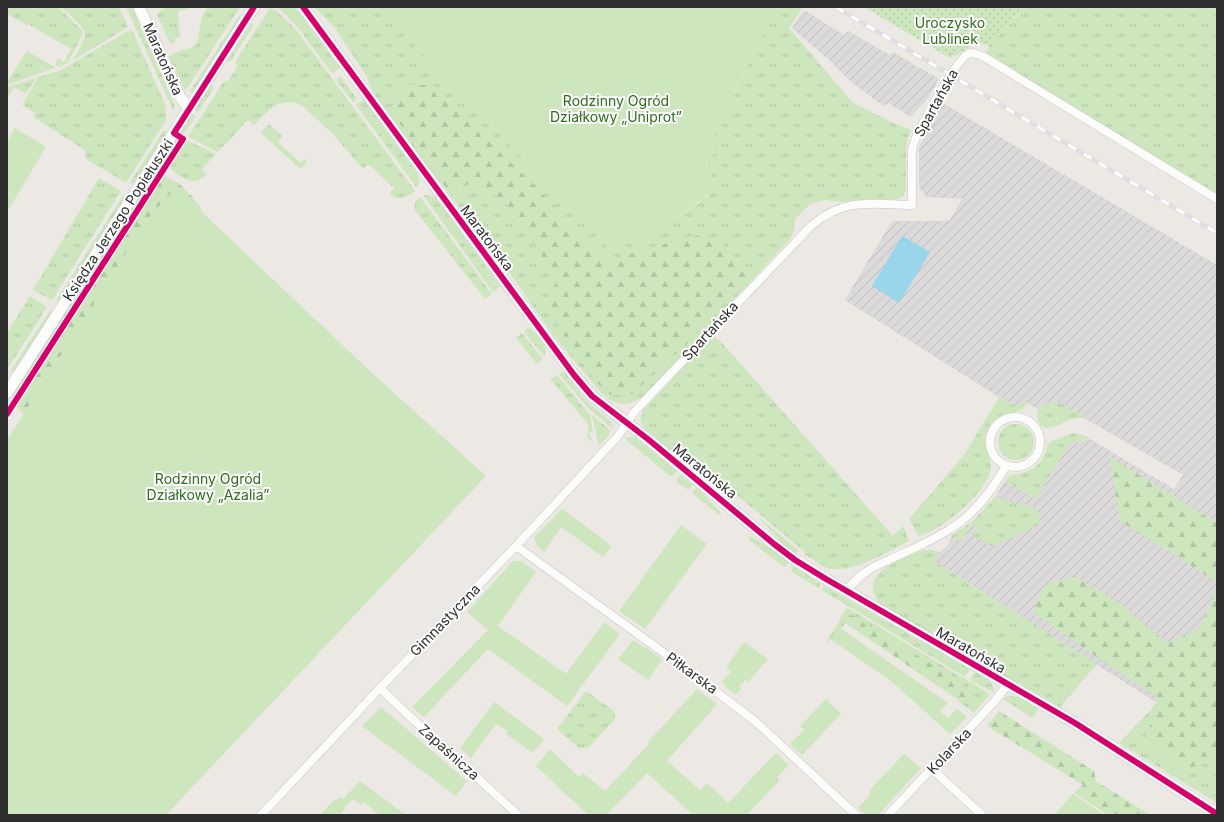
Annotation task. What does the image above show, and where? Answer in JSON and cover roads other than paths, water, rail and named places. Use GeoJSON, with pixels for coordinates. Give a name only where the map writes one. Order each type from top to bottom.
{"type":"FeatureCollection","features":[{"type":"Feature","properties":{"kind":"main road","name":"Maratońska"},"geometry":{"type":"LineString","coordinates":[[139,7],[179,96],[190,109]]}},
{"type":"Feature","properties":{"kind":"main road","name":"Księdza Jerzego Popiełuszki"},"geometry":{"type":"LineString","coordinates":[[7,393],[254,7]]}},
{"type":"Feature","properties":{"kind":"main road","name":"Maratońska"},"geometry":{"type":"LineString","coordinates":[[303,7],[574,375],[592,396],[795,560],[1082,728],[1217,814]]}},
{"type":"Feature","properties":{"kind":"street","name":"Spartańska"},"geometry":{"type":"LineString","coordinates":[[635,411],[802,234],[819,219],[848,205],[912,205],[912,153],[914,142],[934,103],[951,75],[962,59],[970,54],[976,54],[986,58],[1140,154],[1217,199]]}},
{"type":"Feature","properties":{"kind":"street","name":"Gimnastyczna"},"geometry":{"type":"LineString","coordinates":[[261,815],[618,436],[635,411]]}},
{"type":"Feature","properties":{"kind":"street"},"geometry":{"type":"LineString","coordinates":[[1019,417],[1027,419],[1034,424],[1039,432],[1041,440],[1040,449],[1036,457],[1030,463],[1022,467],[1013,468],[1006,466],[997,460],[992,454],[990,438],[992,430],[997,424],[1007,418],[1019,417]]}},
{"type":"Feature","properties":{"kind":"street"},"geometry":{"type":"LineString","coordinates":[[846,591],[866,572],[933,539],[957,525],[983,500],[1006,466]]}},
{"type":"Feature","properties":{"kind":"street","name":"Piłkarska"},"geometry":{"type":"LineString","coordinates":[[516,546],[678,663],[749,717],[856,815]]}},
{"type":"Feature","properties":{"kind":"street","name":"Kolarska"},"geometry":{"type":"LineString","coordinates":[[888,815],[994,702],[1008,684]]}},
{"type":"Feature","properties":{"kind":"street","name":"Zapaśnicza"},"geometry":{"type":"LineString","coordinates":[[380,688],[406,714],[518,815]]}},
{"type":"Feature","properties":{"kind":"street"},"geometry":{"type":"LineString","coordinates":[[932,769],[982,815]]}},
{"type":"Feature","properties":{"kind":"water"},"geometry":{"type":"Polygon","coordinates":[[[902,236],[930,252],[899,303],[872,286],[902,236]]]}},
{"type":"Feature","properties":{"kind":"railway"},"geometry":{"type":"LineString","coordinates":[[836,7],[1217,233]]}},
{"type":"Feature","properties":{"kind":"park label","name":"Uroczysko Lublinek"},"geometry":{"type":"Point","coordinates":[950,32]}},
{"type":"Feature","properties":{"kind":"park label","name":"Rodzinny Ogród Działkowy „Uniprot”"},"geometry":{"type":"Point","coordinates":[616,110]}},
{"type":"Feature","properties":{"kind":"park label","name":"Rodzinny Ogród Działkowy „Azalia”"},"geometry":{"type":"Point","coordinates":[208,488]}}]}
